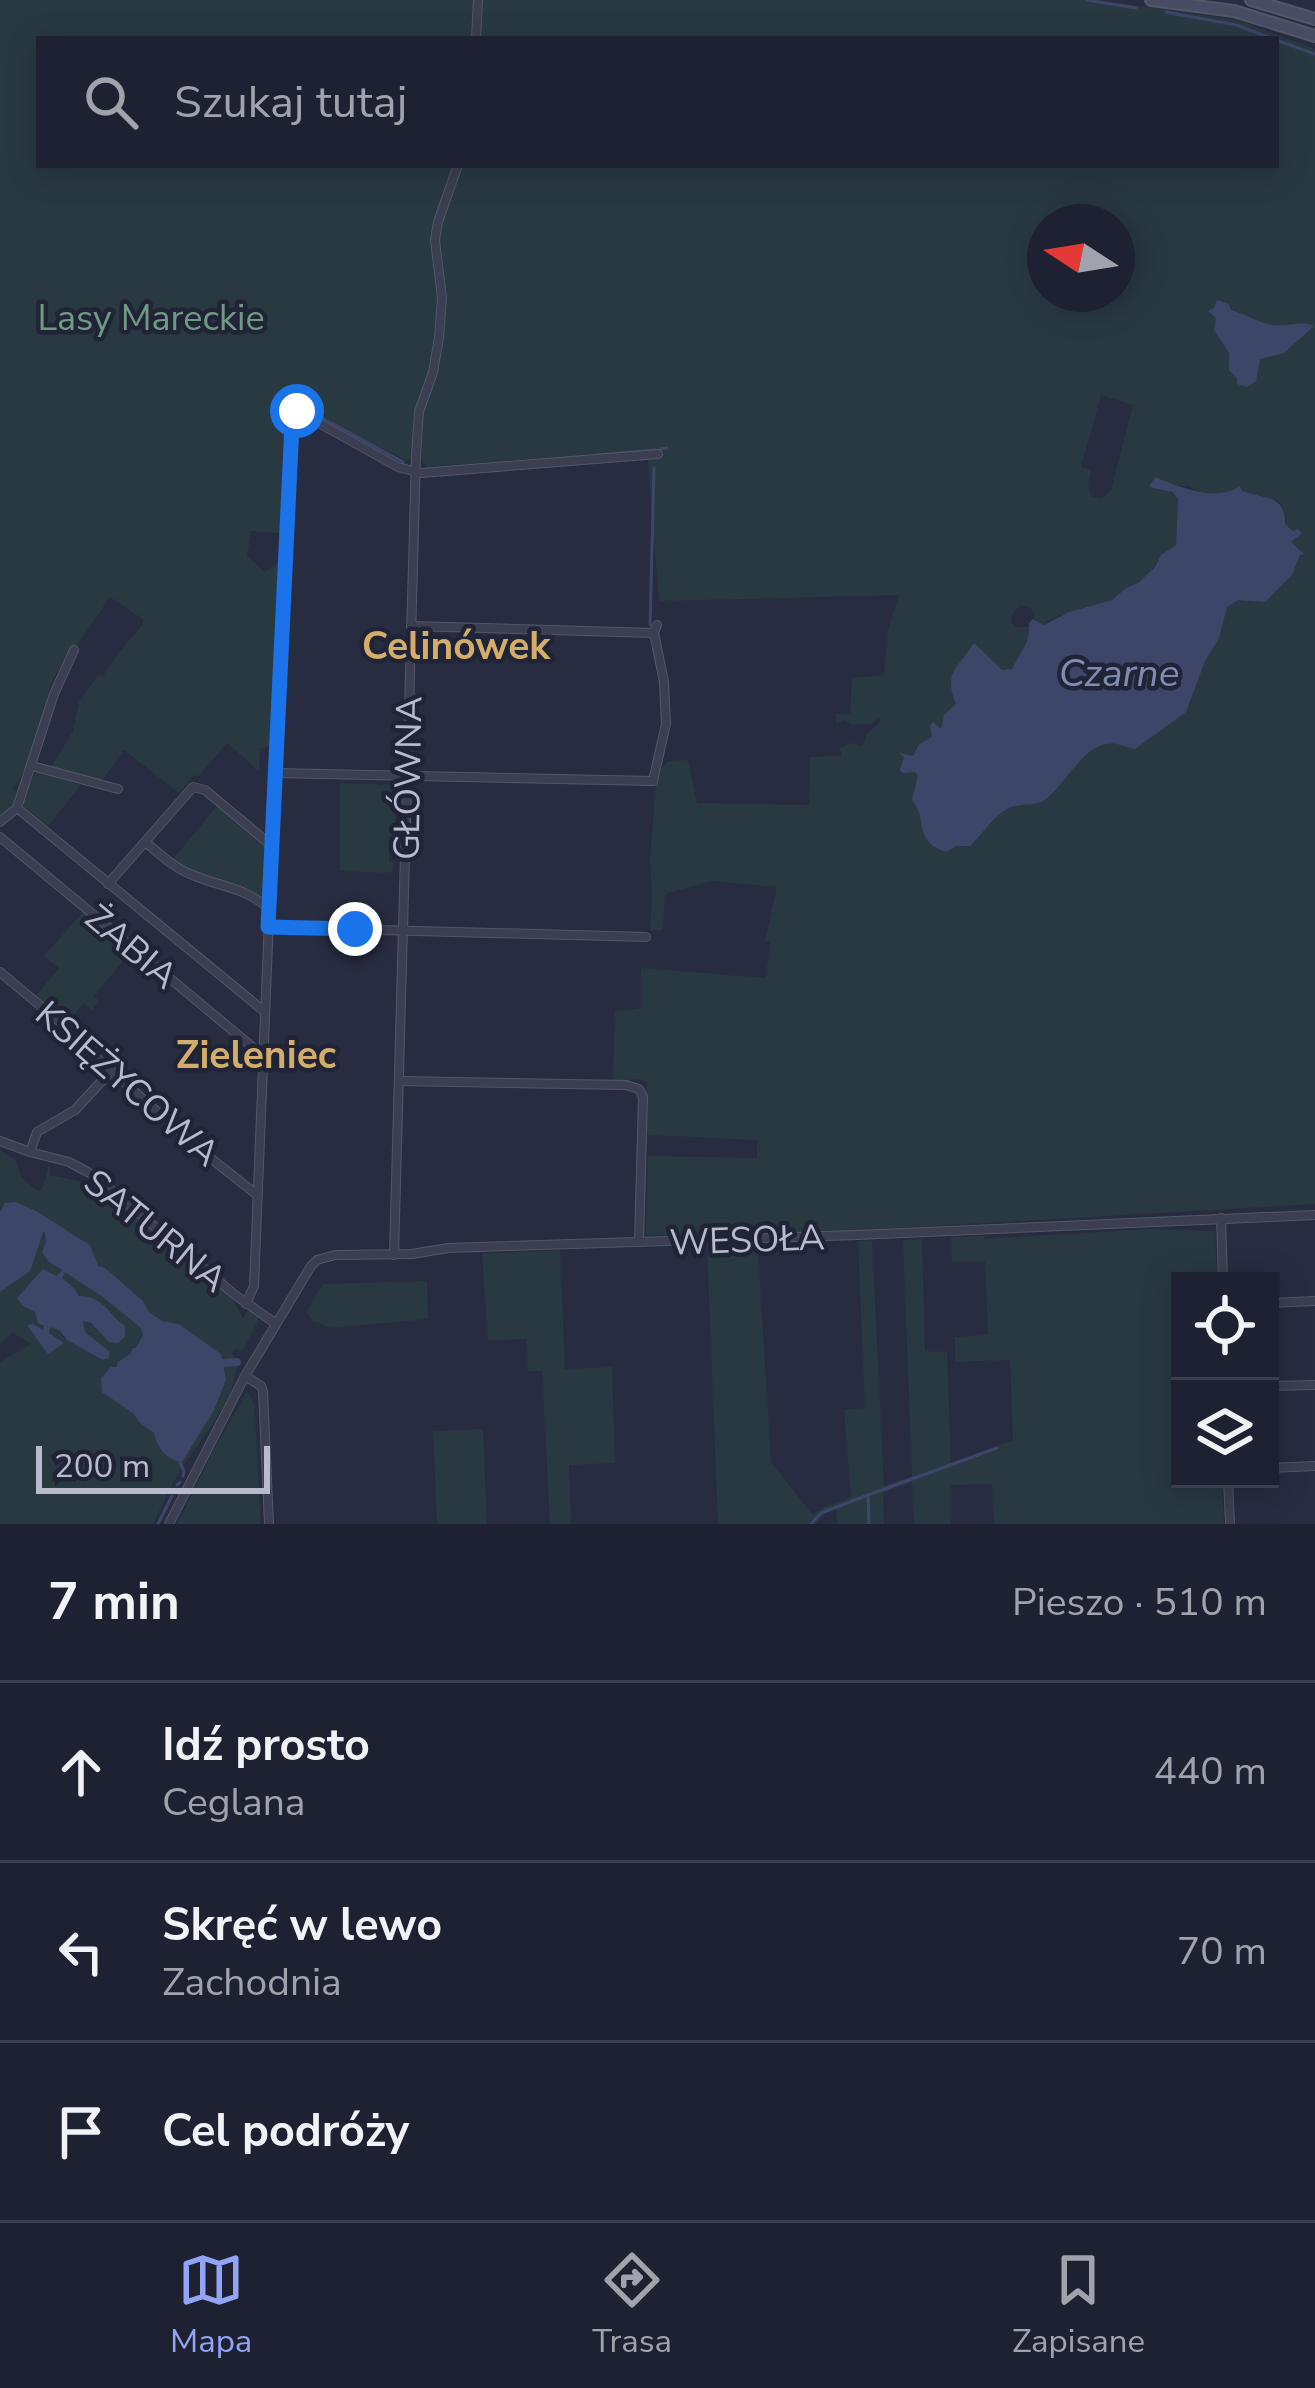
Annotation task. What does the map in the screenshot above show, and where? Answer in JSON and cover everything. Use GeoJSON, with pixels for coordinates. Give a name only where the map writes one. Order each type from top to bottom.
{"type":"FeatureCollection","features":[{"type":"Feature","properties":{"kind":"main road"},"geometry":{"type":"LineString","coordinates":[[1151,0],[1234,11],[1315,36]]}},
{"type":"Feature","properties":{"kind":"main road"},"geometry":{"type":"LineString","coordinates":[[1251,0],[1315,20]]}},
{"type":"Feature","properties":{"kind":"street"},"geometry":{"type":"LineString","coordinates":[[476,36],[478,0]]}},
{"type":"Feature","properties":{"kind":"street","name":"GŁÓWNA"},"geometry":{"type":"LineString","coordinates":[[394,1255],[415,472],[419,412],[440,338],[442,298],[435,240],[457,168]]}},
{"type":"Feature","properties":{"kind":"street"},"geometry":{"type":"LineString","coordinates":[[246,1304],[254,1286],[292,424],[297,411],[415,472],[658,454]]}},
{"type":"Feature","properties":{"kind":"street"},"geometry":{"type":"LineString","coordinates":[[275,773],[653,781],[666,724],[656,629],[411,626]]}},
{"type":"Feature","properties":{"kind":"street"},"geometry":{"type":"LineString","coordinates":[[0,822],[17,808],[54,694],[74,650]]}},
{"type":"Feature","properties":{"kind":"street"},"geometry":{"type":"LineString","coordinates":[[32,766],[118,789]]}},
{"type":"Feature","properties":{"kind":"street"},"geometry":{"type":"LineString","coordinates":[[108,884],[193,787],[272,846]]}},
{"type":"Feature","properties":{"kind":"street"},"geometry":{"type":"LineString","coordinates":[[17,808],[266,1013]]}},
{"type":"Feature","properties":{"kind":"street","name":"ŻABIA"},"geometry":{"type":"LineString","coordinates":[[0,837],[263,1056]]}},
{"type":"Feature","properties":{"kind":"street"},"geometry":{"type":"LineString","coordinates":[[145,842],[177,868],[244,891],[269,909]]}},
{"type":"Feature","properties":{"kind":"street"},"geometry":{"type":"LineString","coordinates":[[268,927],[646,937]]}},
{"type":"Feature","properties":{"kind":"street","name":"KSIĘŻYCOWA"},"geometry":{"type":"LineString","coordinates":[[0,972],[256,1194]]}},
{"type":"Feature","properties":{"kind":"street"},"geometry":{"type":"LineString","coordinates":[[30,1152],[41,1128],[75,1110],[112,1070]]}},
{"type":"Feature","properties":{"kind":"street"},"geometry":{"type":"LineString","coordinates":[[399,1082],[626,1085],[639,1089],[643,1096],[639,1242]]}},
{"type":"Feature","properties":{"kind":"street","name":"SATURNA"},"geometry":{"type":"LineString","coordinates":[[0,1141],[62,1159],[95,1176],[246,1304],[275,1323]]}},
{"type":"Feature","properties":{"kind":"street","name":"WESOŁA"},"geometry":{"type":"LineString","coordinates":[[169,1524],[275,1323],[317,1260],[334,1255],[1315,1215]]}},
{"type":"Feature","properties":{"kind":"street"},"geometry":{"type":"LineString","coordinates":[[1221,1218],[1222,1272]]}},
{"type":"Feature","properties":{"kind":"street"},"geometry":{"type":"LineString","coordinates":[[1279,1303],[1315,1301]]}},
{"type":"Feature","properties":{"kind":"street"},"geometry":{"type":"LineString","coordinates":[[245,1376],[263,1391],[269,1524]]}},
{"type":"Feature","properties":{"kind":"street"},"geometry":{"type":"LineString","coordinates":[[1279,1387],[1315,1385]]}},
{"type":"Feature","properties":{"kind":"street"},"geometry":{"type":"LineString","coordinates":[[1279,1468],[1315,1466]]}},
{"type":"Feature","properties":{"kind":"street"},"geometry":{"type":"LineString","coordinates":[[1228,1488],[1230,1524]]}},
{"type":"Feature","properties":{"kind":"green space","name":"Lasy Mareckie"},"geometry":{"type":"Polygon","coordinates":[[[0,0],[1098,0],[1237,20],[1315,49],[1315,1204],[845,1231],[646,1235],[648,1156],[757,1158],[757,1140],[648,1135],[647,1082],[613,1081],[615,1011],[641,1008],[641,968],[766,978],[770,942],[765,941],[777,887],[711,881],[665,894],[663,930],[650,930],[650,858],[656,784],[662,768],[669,761],[688,760],[697,803],[809,805],[810,757],[841,756],[840,748],[849,743],[862,746],[867,733],[881,722],[878,718],[872,724],[836,723],[836,714],[850,713],[852,678],[884,675],[888,630],[899,595],[659,601],[647,450],[426,467],[420,457],[406,460],[291,404],[281,533],[251,531],[247,556],[265,572],[281,560],[270,746],[260,749],[259,771],[227,743],[179,793],[124,750],[101,782],[51,767],[73,731],[79,702],[143,625],[143,619],[110,597],[74,650],[70,648],[51,684],[31,759],[13,789],[18,794],[0,817],[0,0]],[[1101,395],[1081,467],[1091,470],[1091,496],[1102,499],[1111,490],[1133,405],[1101,395]],[[1155,478],[1178,499],[1176,545],[1161,555],[1138,584],[1112,600],[1044,625],[1033,619],[1032,609],[1021,605],[1011,622],[1032,627],[1029,661],[947,731],[930,728],[932,737],[919,744],[912,757],[1205,630],[1293,531],[1285,524],[1282,506],[1277,500],[1242,491],[1209,495],[1155,478]]]}},
{"type":"Feature","properties":{"kind":"green space"},"geometry":{"type":"Polygon","coordinates":[[[36,771],[81,785],[48,826],[24,807],[36,771]]]}},
{"type":"Feature","properties":{"kind":"green space"},"geometry":{"type":"Polygon","coordinates":[[[340,783],[396,785],[390,792],[398,790],[395,832],[391,833],[394,854],[389,854],[393,873],[340,871],[340,783]]]}},
{"type":"Feature","properties":{"kind":"green space"},"geometry":{"type":"Polygon","coordinates":[[[217,806],[268,850],[263,897],[172,860],[217,806]]]}},
{"type":"Feature","properties":{"kind":"green space"},"geometry":{"type":"Polygon","coordinates":[[[84,911],[131,951],[94,996],[99,1001],[92,1010],[84,1003],[73,1016],[60,1016],[35,997],[59,968],[44,956],[84,911]]]}},
{"type":"Feature","properties":{"kind":"green space"},"geometry":{"type":"Polygon","coordinates":[[[0,1150],[16,1161],[21,1177],[39,1192],[50,1161],[50,1175],[87,1183],[95,1190],[93,1198],[114,1198],[205,1273],[243,1318],[248,1310],[258,1317],[242,1352],[236,1348],[232,1354],[237,1359],[236,1372],[226,1400],[180,1470],[153,1524],[0,1524],[0,1362],[31,1344],[12,1332],[0,1345],[0,1292],[30,1270],[2,1208],[0,1212],[0,1150]],[[67,1231],[49,1262],[62,1269],[33,1309],[38,1319],[62,1329],[66,1340],[91,1335],[85,1332],[84,1319],[118,1343],[61,1278],[65,1270],[148,1333],[129,1362],[102,1378],[102,1392],[225,1370],[221,1354],[179,1324],[149,1312],[143,1301],[98,1267],[83,1240],[67,1231]]]}},
{"type":"Feature","properties":{"kind":"green space"},"geometry":{"type":"Polygon","coordinates":[[[1149,1229],[1215,1231],[1217,1272],[1171,1272],[1171,1488],[1222,1488],[1224,1524],[994,1524],[992,1484],[951,1485],[951,1524],[914,1524],[912,1482],[883,1493],[884,1524],[837,1524],[836,1509],[815,1524],[718,1524],[707,1246],[753,1244],[758,1252],[771,1462],[813,1515],[851,1497],[844,1410],[865,1408],[858,1241],[872,1240],[884,1486],[912,1476],[903,1240],[922,1239],[925,1351],[947,1352],[951,1463],[1013,1440],[1010,1360],[955,1362],[955,1337],[988,1335],[985,1262],[952,1262],[951,1237],[1149,1229]]]}},
{"type":"Feature","properties":{"kind":"green space"},"geometry":{"type":"Polygon","coordinates":[[[560,1250],[565,1369],[612,1367],[615,1463],[569,1465],[571,1524],[550,1524],[542,1371],[528,1371],[526,1339],[488,1340],[482,1254],[560,1250]]]}},
{"type":"Feature","properties":{"kind":"green space"},"geometry":{"type":"Polygon","coordinates":[[[427,1281],[428,1319],[330,1328],[306,1312],[323,1284],[427,1281]]]}},
{"type":"Feature","properties":{"kind":"green space"},"geometry":{"type":"Polygon","coordinates":[[[247,1392],[254,1403],[261,1524],[177,1524],[211,1455],[247,1392]]]}},
{"type":"Feature","properties":{"kind":"green space"},"geometry":{"type":"Polygon","coordinates":[[[483,1429],[487,1524],[437,1524],[433,1431],[483,1429]]]}},
{"type":"Feature","properties":{"kind":"water"},"geometry":{"type":"Polygon","coordinates":[[[1217,300],[1268,324],[1314,326],[1284,353],[1260,359],[1256,381],[1247,387],[1237,384],[1229,370],[1229,353],[1214,330],[1216,318],[1208,311],[1217,300]]]}},
{"type":"Feature","properties":{"kind":"water","name":"Czarne"},"geometry":{"type":"Polygon","coordinates":[[[1155,477],[1209,493],[1240,486],[1242,491],[1278,503],[1285,524],[1302,533],[1291,542],[1304,554],[1292,575],[1265,602],[1238,600],[1227,607],[1219,638],[1186,712],[1135,749],[1117,744],[1095,748],[1046,799],[1005,810],[970,846],[946,852],[935,847],[925,836],[912,800],[918,776],[900,770],[904,757],[899,753],[913,756],[919,744],[932,737],[933,722],[941,729],[944,715],[956,704],[951,684],[954,671],[974,643],[1002,670],[1012,669],[1033,619],[1044,625],[1112,600],[1138,583],[1176,545],[1178,499],[1172,492],[1149,487],[1155,477]]]}},
{"type":"Feature","properties":{"kind":"water"},"geometry":{"type":"Polygon","coordinates":[[[15,1202],[90,1245],[98,1266],[143,1301],[149,1312],[179,1324],[221,1354],[226,1380],[214,1410],[182,1462],[167,1456],[154,1433],[102,1392],[101,1378],[136,1348],[143,1335],[141,1328],[65,1272],[62,1278],[79,1296],[99,1302],[125,1326],[125,1337],[118,1343],[109,1342],[83,1321],[85,1332],[110,1352],[103,1360],[50,1327],[49,1333],[64,1343],[48,1354],[27,1325],[43,1330],[44,1326],[17,1298],[43,1269],[56,1276],[62,1270],[42,1252],[45,1232],[30,1271],[0,1292],[0,1212],[5,1203],[15,1202]]]}},
{"type":"Feature","properties":{"kind":"waterway"},"geometry":{"type":"LineString","coordinates":[[1087,0],[1136,8]]}},
{"type":"Feature","properties":{"kind":"waterway"},"geometry":{"type":"LineString","coordinates":[[1166,12],[1236,25],[1266,36]]}},
{"type":"Feature","properties":{"kind":"waterway"},"geometry":{"type":"LineString","coordinates":[[1279,41],[1315,54]]}},
{"type":"Feature","properties":{"kind":"waterway"},"geometry":{"type":"LineString","coordinates":[[304,408],[403,462]]}},
{"type":"Feature","properties":{"kind":"waterway"},"geometry":{"type":"LineString","coordinates":[[661,449],[667,448]]}},
{"type":"Feature","properties":{"kind":"waterway"},"geometry":{"type":"LineString","coordinates":[[598,455],[655,450]]}},
{"type":"Feature","properties":{"kind":"waterway"},"geometry":{"type":"LineString","coordinates":[[650,625],[654,468]]}},
{"type":"Feature","properties":{"kind":"waterway"},"geometry":{"type":"LineString","coordinates":[[223,1363],[237,1362]]}},
{"type":"Feature","properties":{"kind":"waterway"},"geometry":{"type":"LineString","coordinates":[[868,1495],[997,1448]]}},
{"type":"Feature","properties":{"kind":"waterway"},"geometry":{"type":"LineString","coordinates":[[180,1463],[183,1476]]}},
{"type":"Feature","properties":{"kind":"waterway"},"geometry":{"type":"LineString","coordinates":[[177,1485],[180,1482]]}},
{"type":"Feature","properties":{"kind":"waterway"},"geometry":{"type":"LineString","coordinates":[[811,1524],[821,1513],[868,1495],[869,1524]]}},
{"type":"Feature","properties":{"kind":"waterway"},"geometry":{"type":"LineString","coordinates":[[158,1524],[172,1496]]}},
{"type":"Feature","properties":{"kind":"district","name":"Celinówek"},"geometry":{"type":"Point","coordinates":[456,645]}},
{"type":"Feature","properties":{"kind":"district","name":"Zieleniec"},"geometry":{"type":"Point","coordinates":[256,1054]}},
{"type":"Feature","properties":{"kind":"route"},"geometry":{"type":"LineString","coordinates":[[297,411],[292,424],[268,927],[355,929]]}}]}
